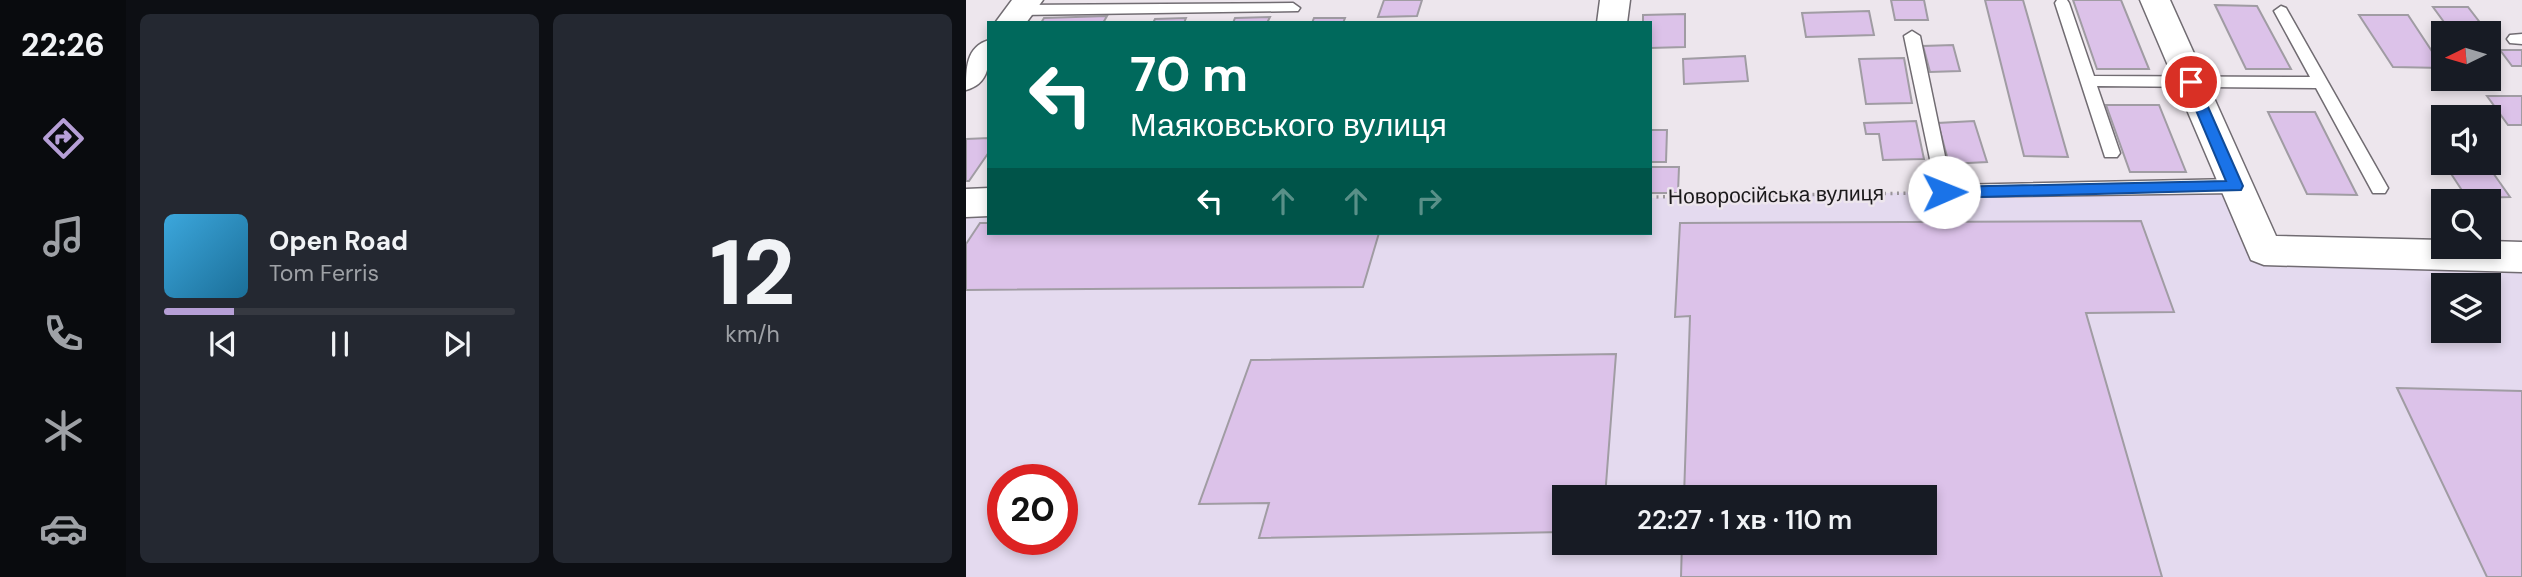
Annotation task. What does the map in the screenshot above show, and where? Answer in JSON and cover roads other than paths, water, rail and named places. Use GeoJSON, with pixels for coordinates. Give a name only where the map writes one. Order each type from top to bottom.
{"type":"FeatureCollection","features":[{"type":"Feature","properties":{"kind":"street"},"geometry":{"type":"LineString","coordinates":[[1612,21],[1615,0]]}},
{"type":"Feature","properties":{"kind":"street"},"geometry":{"type":"LineString","coordinates":[[2155,0],[2264,250],[2522,257]]}},
{"type":"Feature","properties":{"kind":"street"},"geometry":{"type":"LineString","coordinates":[[966,79],[987,53]]}},
{"type":"Feature","properties":{"kind":"street"},"geometry":{"type":"LineString","coordinates":[[966,203],[987,202]]}},
{"type":"Feature","properties":{"kind":"lane"},"geometry":{"type":"LineString","coordinates":[[2062,3],[2111,153]]}},
{"type":"Feature","properties":{"kind":"lane"},"geometry":{"type":"LineString","coordinates":[[1019,11],[1293,8]]}},
{"type":"Feature","properties":{"kind":"lane"},"geometry":{"type":"LineString","coordinates":[[2281,11],[2379,188]]}},
{"type":"Feature","properties":{"kind":"lane"},"geometry":{"type":"LineString","coordinates":[[1912,36],[1944,192],[2236,186]]}},
{"type":"Feature","properties":{"kind":"lane"},"geometry":{"type":"LineString","coordinates":[[2087,81],[2321,83]]}}]}
